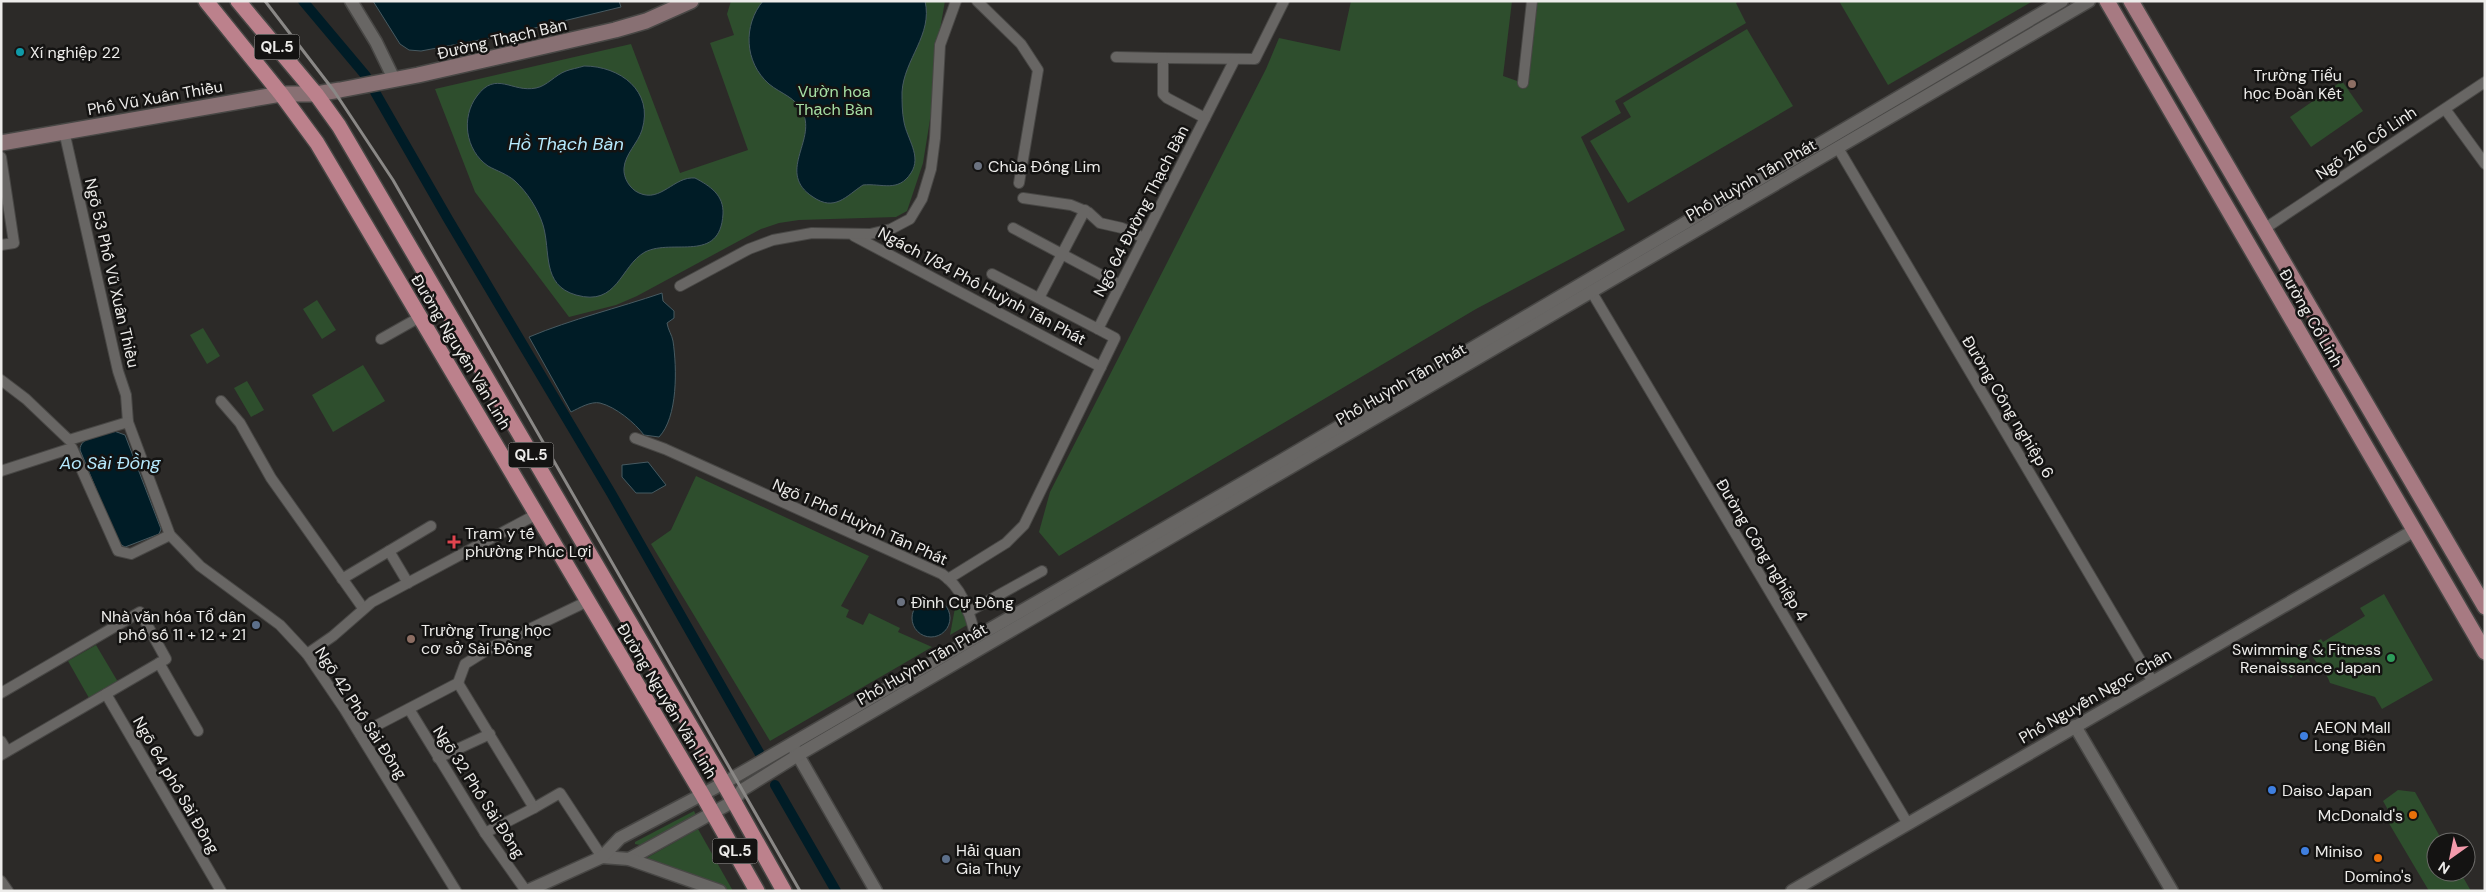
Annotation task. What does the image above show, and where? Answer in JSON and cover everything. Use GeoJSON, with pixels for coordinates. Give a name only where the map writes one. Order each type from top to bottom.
{"type":"FeatureCollection","features":[{"type":"Feature","properties":{"kind":"highway","name":"Đường Nguyễn Văn Linh"},"geometry":{"type":"LineString","coordinates":[[206,1],[281,94],[317,143],[713,812],[757,891]]}},
{"type":"Feature","properties":{"kind":"highway","name":"Đường Nguyễn Văn Linh"},"geometry":{"type":"LineString","coordinates":[[238,1],[316,94],[344,135],[724,783],[784,891]]}},
{"type":"Feature","properties":{"kind":"main road","name":"Đường Thạch Bàn"},"geometry":{"type":"LineString","coordinates":[[316,94],[394,79],[615,30],[646,21],[690,1]]}},
{"type":"Feature","properties":{"kind":"main road","name":"Đường Cổ Linh"},"geometry":{"type":"LineString","coordinates":[[2106,1],[2485,652]]}},
{"type":"Feature","properties":{"kind":"main road","name":"Đường Cổ Linh"},"geometry":{"type":"LineString","coordinates":[[2131,1],[2485,607]]}},
{"type":"Feature","properties":{"kind":"main road","name":"Phố Vũ Xuân Thiều"},"geometry":{"type":"LineString","coordinates":[[1,143],[281,94],[316,94]]}},
{"type":"Feature","properties":{"kind":"street"},"geometry":{"type":"LineString","coordinates":[[351,1],[376,42],[394,79]]}},
{"type":"Feature","properties":{"kind":"street"},"geometry":{"type":"LineString","coordinates":[[680,286],[738,254],[770,241],[799,234],[870,234],[901,225],[917,210],[927,184],[935,138],[940,45],[956,1]]}},
{"type":"Feature","properties":{"kind":"street"},"geometry":{"type":"LineString","coordinates":[[977,1],[1021,44],[1038,70],[1019,183]]}},
{"type":"Feature","properties":{"kind":"street"},"geometry":{"type":"LineString","coordinates":[[1116,57],[1255,59],[1284,1]]}},
{"type":"Feature","properties":{"kind":"street"},"geometry":{"type":"LineString","coordinates":[[1523,83],[1532,1]]}},
{"type":"Feature","properties":{"kind":"street","name":"Phố Huỳnh Tấn Phát"},"geometry":{"type":"LineString","coordinates":[[1835,142],[2062,1]]}},
{"type":"Feature","properties":{"kind":"street","name":"Phố Huỳnh Tấn Phát"},"geometry":{"type":"LineString","coordinates":[[602,857],[620,838],[724,783],[976,638],[1126,556],[1835,142],[2089,1]]}},
{"type":"Feature","properties":{"kind":"street","name":"Ngõ 64 Đường Thạch Bàn"},"geometry":{"type":"LineString","coordinates":[[1098,329],[1205,118],[1163,94],[1164,58]]}},
{"type":"Feature","properties":{"kind":"street"},"geometry":{"type":"LineString","coordinates":[[1205,118],[1235,59]]}},
{"type":"Feature","properties":{"kind":"street","name":"Ngõ 216 Cổ Linh"},"geometry":{"type":"LineString","coordinates":[[2264,229],[2445,109],[2483,86]]}},
{"type":"Feature","properties":{"kind":"street"},"geometry":{"type":"LineString","coordinates":[[2445,109],[2485,164]]}},
{"type":"Feature","properties":{"kind":"street","name":"Ngõ 53 Phố Vũ Xuân Thiều"},"geometry":{"type":"LineString","coordinates":[[64,131],[118,371],[126,395],[128,422]]}},
{"type":"Feature","properties":{"kind":"street","name":"Đường Công nghiệp 6"},"geometry":{"type":"LineString","coordinates":[[1835,142],[2153,682]]}},
{"type":"Feature","properties":{"kind":"street"},"geometry":{"type":"LineString","coordinates":[[1,157],[14,243],[1,245]]}},
{"type":"Feature","properties":{"kind":"street"},"geometry":{"type":"LineString","coordinates":[[1024,198],[1064,203],[1085,210],[1100,223],[1122,228],[1144,238]]}},
{"type":"Feature","properties":{"kind":"street"},"geometry":{"type":"LineString","coordinates":[[1039,298],[1085,210]]}},
{"type":"Feature","properties":{"kind":"street"},"geometry":{"type":"LineString","coordinates":[[1013,228],[1120,285]]}},
{"type":"Feature","properties":{"kind":"street","name":"Ngách 1/84 Phố Huỳnh Tấn Phát"},"geometry":{"type":"LineString","coordinates":[[848,233],[1101,367]]}},
{"type":"Feature","properties":{"kind":"street"},"geometry":{"type":"LineString","coordinates":[[948,579],[1006,543],[1024,525],[1115,338],[992,274]]}},
{"type":"Feature","properties":{"kind":"street","name":"Đường Công nghiệp 4"},"geometry":{"type":"LineString","coordinates":[[1589,286],[1908,824]]}},
{"type":"Feature","properties":{"kind":"street"},"geometry":{"type":"LineString","coordinates":[[381,339],[420,317]]}},
{"type":"Feature","properties":{"kind":"street"},"geometry":{"type":"LineString","coordinates":[[1,380],[26,399],[70,444],[118,551],[131,554],[170,535],[128,422],[70,444],[1,471]]}},
{"type":"Feature","properties":{"kind":"street"},"geometry":{"type":"LineString","coordinates":[[221,401],[240,424],[271,478],[363,608]]}},
{"type":"Feature","properties":{"kind":"street","name":"Ngõ 1 Phố Huỳnh Tấn Phát"},"geometry":{"type":"LineString","coordinates":[[635,438],[664,449],[935,571],[948,579],[963,597],[976,638]]}},
{"type":"Feature","properties":{"kind":"street"},"geometry":{"type":"LineString","coordinates":[[307,654],[339,631],[363,608],[537,514]]}},
{"type":"Feature","properties":{"kind":"street"},"geometry":{"type":"LineString","coordinates":[[342,579],[431,526]]}},
{"type":"Feature","properties":{"kind":"street","name":"Phố Nguyễn Ngọc Chân"},"geometry":{"type":"LineString","coordinates":[[1792,891],[2415,530]]}},
{"type":"Feature","properties":{"kind":"street","name":"Ngõ 42 Phố Sài Đồng"},"geometry":{"type":"LineString","coordinates":[[170,535],[200,566],[280,625],[307,654],[360,734],[454,889]]}},
{"type":"Feature","properties":{"kind":"street"},"geometry":{"type":"LineString","coordinates":[[389,551],[408,583]]}},
{"type":"Feature","properties":{"kind":"street","name":"Phố Huỳnh Tấn Phát"},"geometry":{"type":"LineString","coordinates":[[629,859],[734,801],[742,790],[798,755],[1126,556]]}},
{"type":"Feature","properties":{"kind":"street"},"geometry":{"type":"LineString","coordinates":[[968,612],[1042,571]]}},
{"type":"Feature","properties":{"kind":"street"},"geometry":{"type":"LineString","coordinates":[[360,734],[458,683],[465,664],[492,647],[588,601]]}},
{"type":"Feature","properties":{"kind":"street"},"geometry":{"type":"LineString","coordinates":[[1,693],[140,612],[166,659],[4,753],[1,741]]}},
{"type":"Feature","properties":{"kind":"street"},"geometry":{"type":"LineString","coordinates":[[159,663],[198,731]]}},
{"type":"Feature","properties":{"kind":"street"},"geometry":{"type":"LineString","coordinates":[[458,683],[534,808]]}},
{"type":"Feature","properties":{"kind":"street","name":"Ngõ 64 phố Sài Đồng"},"geometry":{"type":"LineString","coordinates":[[106,694],[220,891]]}},
{"type":"Feature","properties":{"kind":"street","name":"Ngõ 32 Phố Sài Đồng"},"geometry":{"type":"LineString","coordinates":[[409,709],[485,833],[526,891]]}},
{"type":"Feature","properties":{"kind":"street"},"geometry":{"type":"LineString","coordinates":[[2076,726],[2172,891]]}},
{"type":"Feature","properties":{"kind":"street"},"geometry":{"type":"LineString","coordinates":[[438,758],[490,734]]}},
{"type":"Feature","properties":{"kind":"street"},"geometry":{"type":"LineString","coordinates":[[792,744],[876,891]]}},
{"type":"Feature","properties":{"kind":"street"},"geometry":{"type":"LineString","coordinates":[[485,833],[560,793],[602,857]]}},
{"type":"Feature","properties":{"kind":"street"},"geometry":{"type":"LineString","coordinates":[[526,891],[602,857],[629,859],[720,891]]}},
{"type":"Feature","properties":{"kind":"street"},"geometry":{"type":"LineString","coordinates":[[1,881],[8,891]]}},
{"type":"Feature","properties":{"kind":"green space","name":"Vườn hoa Thạch Bàn"},"geometry":{"type":"Polygon","coordinates":[[[731,1],[945,1],[935,58],[933,101],[923,163],[907,211],[896,217],[799,220],[779,223],[761,229],[637,296],[616,305],[569,317],[475,192],[435,89],[631,44],[680,173],[748,150],[710,43],[734,35],[727,14],[731,1]]]}},
{"type":"Feature","properties":{"kind":"green space"},"geometry":{"type":"Polygon","coordinates":[[[1351,1],[1512,1],[1503,76],[1523,83],[1532,1],[1738,1],[1736,3],[1746,23],[1615,101],[1621,113],[1581,137],[1625,230],[1476,309],[1059,556],[1039,532],[1050,492],[1266,69],[1279,38],[1340,51],[1351,1]]]}},
{"type":"Feature","properties":{"kind":"green space"},"geometry":{"type":"Polygon","coordinates":[[[1839,1],[2033,1],[1888,85],[1839,1]]]}},
{"type":"Feature","properties":{"kind":"green space"},"geometry":{"type":"Polygon","coordinates":[[[1747,29],[1793,106],[1628,203],[1590,141],[1631,117],[1623,103],[1747,29]]]}},
{"type":"Feature","properties":{"kind":"green space"},"geometry":{"type":"Polygon","coordinates":[[[2342,81],[2363,111],[2311,147],[2290,117],[2342,81]]]}},
{"type":"Feature","properties":{"kind":"green space"},"geometry":{"type":"Polygon","coordinates":[[[317,300],[336,330],[322,339],[303,309],[317,300]]]}},
{"type":"Feature","properties":{"kind":"green space"},"geometry":{"type":"Polygon","coordinates":[[[203,328],[220,356],[207,364],[190,335],[203,328]]]}},
{"type":"Feature","properties":{"kind":"green space"},"geometry":{"type":"Polygon","coordinates":[[[363,365],[385,401],[333,432],[312,395],[363,365]]]}},
{"type":"Feature","properties":{"kind":"green space"},"geometry":{"type":"Polygon","coordinates":[[[247,381],[264,410],[251,417],[234,388],[247,381]]]}},
{"type":"Feature","properties":{"kind":"green space"},"geometry":{"type":"Polygon","coordinates":[[[696,476],[869,556],[841,606],[849,610],[846,617],[863,625],[869,613],[900,628],[898,632],[932,647],[770,741],[651,544],[671,530],[696,476]]]}},
{"type":"Feature","properties":{"kind":"green space"},"geometry":{"type":"Polygon","coordinates":[[[2384,594],[2433,680],[2382,709],[2375,697],[2330,683],[2311,654],[2318,650],[2314,643],[2321,639],[2323,642],[2365,616],[2360,608],[2384,594]]]}},
{"type":"Feature","properties":{"kind":"green space"},"geometry":{"type":"Polygon","coordinates":[[[957,597],[967,625],[950,635],[957,597]]]}},
{"type":"Feature","properties":{"kind":"green space"},"geometry":{"type":"Polygon","coordinates":[[[2300,644],[2312,665],[2299,668],[2291,678],[2278,657],[2300,644]]]}},
{"type":"Feature","properties":{"kind":"green space"},"geometry":{"type":"Polygon","coordinates":[[[96,645],[118,682],[89,698],[68,661],[96,645]]]}},
{"type":"Feature","properties":{"kind":"green space"},"geometry":{"type":"Polygon","coordinates":[[[2398,790],[2415,792],[2437,832],[2426,832],[2426,882],[2466,882],[2471,891],[2429,891],[2387,820],[2392,817],[2383,801],[2398,790]]]}},
{"type":"Feature","properties":{"kind":"green space"},"geometry":{"type":"Polygon","coordinates":[[[694,811],[696,815],[640,845],[635,844],[635,842],[694,811]]]}},
{"type":"Feature","properties":{"kind":"green space"},"geometry":{"type":"Polygon","coordinates":[[[698,829],[733,891],[725,891],[643,860],[698,829]]]}},
{"type":"Feature","properties":{"kind":"water"},"geometry":{"type":"Polygon","coordinates":[[[373,1],[619,1],[621,7],[506,35],[421,51],[409,50],[400,44],[373,1]]]}},
{"type":"Feature","properties":{"kind":"water"},"geometry":{"type":"Polygon","coordinates":[[[763,1],[925,1],[925,25],[904,80],[902,92],[904,122],[915,160],[911,173],[901,183],[889,186],[863,185],[846,198],[834,203],[821,201],[802,188],[798,178],[797,167],[805,135],[806,124],[803,113],[792,99],[769,84],[761,75],[751,54],[749,43],[752,21],[763,1]]]}},
{"type":"Feature","properties":{"kind":"water","name":"Hồ Thạch Bàn"},"geometry":{"type":"Polygon","coordinates":[[[584,66],[597,67],[621,76],[631,83],[643,104],[642,130],[627,158],[624,168],[626,179],[630,186],[639,193],[654,195],[687,178],[695,178],[706,184],[719,196],[723,207],[720,229],[713,239],[704,244],[656,248],[645,252],[637,258],[610,290],[601,295],[590,297],[576,295],[557,284],[549,266],[543,225],[532,201],[515,181],[488,166],[480,159],[470,142],[467,123],[472,104],[484,88],[491,84],[498,83],[527,89],[536,88],[568,70],[584,66]]]}},
{"type":"Feature","properties":{"kind":"water"},"geometry":{"type":"Polygon","coordinates":[[[662,293],[663,301],[674,311],[674,318],[667,323],[673,341],[675,392],[670,417],[659,437],[644,435],[625,416],[600,403],[589,404],[571,412],[529,337],[578,319],[662,293]]]}},
{"type":"Feature","properties":{"kind":"water","name":"Ao Sài Đồng"},"geometry":{"type":"Polygon","coordinates":[[[114,431],[125,435],[161,529],[159,534],[125,547],[118,543],[80,450],[81,445],[88,439],[114,431]]]}},
{"type":"Feature","properties":{"kind":"water"},"geometry":{"type":"Polygon","coordinates":[[[648,462],[666,485],[652,493],[636,493],[622,477],[622,465],[648,462]]]}},
{"type":"Feature","properties":{"kind":"water"},"geometry":{"type":"Polygon","coordinates":[[[931,599],[945,604],[950,618],[945,632],[931,637],[917,632],[912,618],[917,604],[931,599]]]}},
{"type":"Feature","properties":{"kind":"waterway"},"geometry":{"type":"LineString","coordinates":[[303,1],[366,76]]}},
{"type":"Feature","properties":{"kind":"waterway"},"geometry":{"type":"LineString","coordinates":[[375,92],[448,219],[611,493],[760,754]]}},
{"type":"Feature","properties":{"kind":"waterway"},"geometry":{"type":"LineString","coordinates":[[775,785],[836,891]]}},
{"type":"Feature","properties":{"kind":"railway"},"geometry":{"type":"LineString","coordinates":[[265,1],[334,91],[393,180],[800,891]]}},
{"type":"Feature","properties":{"kind":"place","name":"Xí nghiệp 22"},"geometry":{"type":"Point","coordinates":[20,52]}},
{"type":"Feature","properties":{"kind":"place","name":"Trường Tiểu học Đoàn Kết"},"geometry":{"type":"Point","coordinates":[2352,84]}},
{"type":"Feature","properties":{"kind":"place","name":"Chùa Đống Lim"},"geometry":{"type":"Point","coordinates":[978,166]}},
{"type":"Feature","properties":{"kind":"place","name":"Trạm y tế phường Phúc Lợi"},"geometry":{"type":"Point","coordinates":[454,542]}},
{"type":"Feature","properties":{"kind":"place","name":"Đình Cự Đồng"},"geometry":{"type":"Point","coordinates":[901,602]}},
{"type":"Feature","properties":{"kind":"place","name":"Nhà văn hóa Tổ dân phố số 11 + 12 + 21"},"geometry":{"type":"Point","coordinates":[256,625]}},
{"type":"Feature","properties":{"kind":"place","name":"Trường Trung học cơ sở Sài Đồng"},"geometry":{"type":"Point","coordinates":[411,639]}},
{"type":"Feature","properties":{"kind":"place","name":"Swimming & Fitness Renaissance Japan"},"geometry":{"type":"Point","coordinates":[2391,658]}},
{"type":"Feature","properties":{"kind":"place","name":"AEON Mall Long Biên"},"geometry":{"type":"Point","coordinates":[2304,736]}},
{"type":"Feature","properties":{"kind":"place","name":"Daiso Japan"},"geometry":{"type":"Point","coordinates":[2272,790]}},
{"type":"Feature","properties":{"kind":"place","name":"McDonald's"},"geometry":{"type":"Point","coordinates":[2413,815]}},
{"type":"Feature","properties":{"kind":"place","name":"Miniso"},"geometry":{"type":"Point","coordinates":[2305,851]}},
{"type":"Feature","properties":{"kind":"place","name":"Domino's"},"geometry":{"type":"Point","coordinates":[2378,858]}},
{"type":"Feature","properties":{"kind":"place","name":"Hải quan Gia Thụy"},"geometry":{"type":"Point","coordinates":[946,859]}}]}
